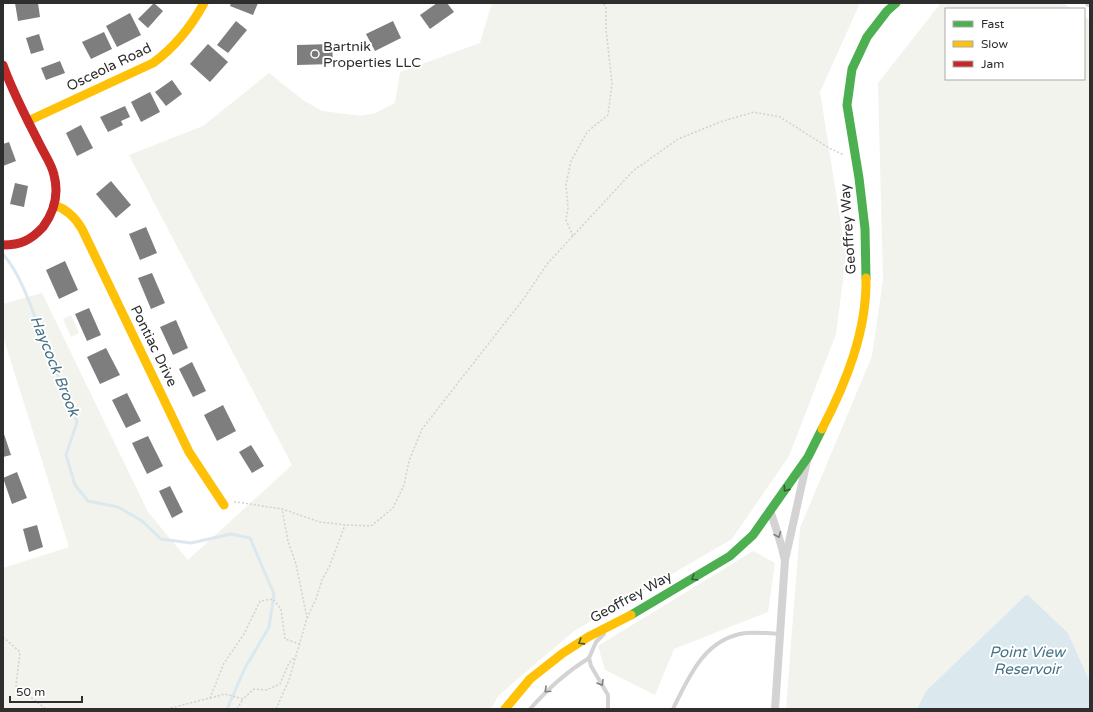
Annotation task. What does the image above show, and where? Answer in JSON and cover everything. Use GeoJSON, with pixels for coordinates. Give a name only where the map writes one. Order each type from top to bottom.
{"type":"FeatureCollection","features":[{"type":"Feature","properties":{"kind":"street","name":"Osceola Road"},"geometry":{"type":"LineString","coordinates":[[28,121],[153,63],[178,43],[189,30],[204,3]]}},
{"type":"Feature","properties":{"kind":"street","name":"Geoffrey Way"},"geometry":{"type":"LineString","coordinates":[[505,709],[530,680],[563,653],[588,637],[611,626],[730,556],[753,535],[808,457],[843,385],[858,343],[863,314],[866,284],[865,229],[848,104],[852,69],[868,37],[887,11],[896,3]]}},
{"type":"Feature","properties":{"kind":"street"},"geometry":{"type":"LineString","coordinates":[[3,65],[9,82],[54,174],[56,184],[54,205],[47,220],[33,236],[17,244],[5,245]]}},
{"type":"Feature","properties":{"kind":"street","name":"Pontiac Drive"},"geometry":{"type":"LineString","coordinates":[[54,205],[69,212],[76,219],[82,229],[189,452],[224,505]]}},
{"type":"Feature","properties":{"kind":"street","name":"Geoffrey Way"},"geometry":{"type":"LineString","coordinates":[[776,709],[785,560],[808,457]]}},
{"type":"Feature","properties":{"kind":"street","name":"Geoffrey Way"},"geometry":{"type":"LineString","coordinates":[[770,510],[781,541],[785,560]]}},
{"type":"Feature","properties":{"kind":"lane"},"geometry":{"type":"LineString","coordinates":[[530,709],[544,692],[570,670],[589,658],[596,642],[611,626]]}},
{"type":"Feature","properties":{"kind":"lane"},"geometry":{"type":"LineString","coordinates":[[672,709],[691,673],[705,654],[723,640],[745,633],[757,632],[780,634]]}},
{"type":"Feature","properties":{"kind":"lane"},"geometry":{"type":"LineString","coordinates":[[589,658],[608,695],[608,707]]}},
{"type":"Feature","properties":{"kind":"path"},"geometry":{"type":"LineString","coordinates":[[572,236],[566,220],[568,208],[566,184],[571,161],[587,132],[608,115],[609,109],[612,76],[606,29],[606,6],[601,3]]}},
{"type":"Feature","properties":{"kind":"path"},"geometry":{"type":"LineString","coordinates":[[224,505],[237,502],[282,509],[320,522],[371,526],[393,508],[404,485],[409,461],[422,429],[525,297],[547,264],[633,171],[678,139],[720,122],[754,112],[780,117],[842,155],[854,155]]}},
{"type":"Feature","properties":{"kind":"path"},"geometry":{"type":"LineString","coordinates":[[282,509],[288,541],[296,564],[307,618]]}},
{"type":"Feature","properties":{"kind":"path"},"geometry":{"type":"LineString","coordinates":[[276,709],[289,680],[307,618],[316,599],[322,580],[330,565],[345,525]]}},
{"type":"Feature","properties":{"kind":"path"},"geometry":{"type":"LineString","coordinates":[[210,698],[224,663],[244,634],[260,601],[273,598],[282,609],[285,639],[300,644]]}},
{"type":"Feature","properties":{"kind":"path"},"geometry":{"type":"LineString","coordinates":[[3,637],[20,652],[16,686],[46,709]]}},
{"type":"Feature","properties":{"kind":"path"},"geometry":{"type":"LineString","coordinates":[[237,709],[243,699],[254,689],[266,690],[280,684],[289,663],[297,656]]}},
{"type":"Feature","properties":{"kind":"path"},"geometry":{"type":"LineString","coordinates":[[167,709],[225,694],[243,699]]}},
{"type":"Feature","properties":{"kind":"shaded area"},"geometry":{"type":"Polygon","coordinates":[[[492,3],[860,3],[820,92],[846,256],[836,334],[789,456],[732,539],[574,631],[499,695],[491,709],[3,709],[3,568],[69,547],[3,336],[3,304],[42,293],[148,512],[188,560],[292,465],[129,155],[203,126],[269,73],[303,100],[322,111],[361,116],[375,113],[395,103],[400,72],[480,43],[492,3]]]}},
{"type":"Feature","properties":{"kind":"shaded area"},"geometry":{"type":"Polygon","coordinates":[[[941,3],[1062,3],[1070,8],[945,8],[945,80],[1085,80],[1085,17],[1090,20],[1090,682],[1068,633],[1027,594],[926,691],[917,709],[786,709],[800,528],[872,356],[883,280],[878,83],[941,3]]]}},
{"type":"Feature","properties":{"kind":"shaded area"},"geometry":{"type":"Polygon","coordinates":[[[71,315],[79,333],[71,337],[63,319],[71,315]]]}},
{"type":"Feature","properties":{"kind":"shaded area"},"geometry":{"type":"Polygon","coordinates":[[[753,551],[775,563],[768,612],[674,649],[655,695],[605,670],[598,646],[753,551]]]}},
{"type":"Feature","properties":{"kind":"water","name":"Point View Reservoir"},"geometry":{"type":"Polygon","coordinates":[[[1027,594],[1068,633],[1090,682],[1090,709],[917,709],[926,691],[1027,594]]]}},
{"type":"Feature","properties":{"kind":"building"},"geometry":{"type":"Polygon","coordinates":[[[15,3],[38,3],[40,17],[18,21],[15,3]]]}},
{"type":"Feature","properties":{"kind":"building"},"geometry":{"type":"Polygon","coordinates":[[[154,3],[163,11],[148,28],[138,19],[154,3]]]}},
{"type":"Feature","properties":{"kind":"building"},"geometry":{"type":"Polygon","coordinates":[[[231,3],[258,3],[253,15],[230,6],[231,3]]]}},
{"type":"Feature","properties":{"kind":"building"},"geometry":{"type":"Polygon","coordinates":[[[437,3],[447,3],[454,12],[430,29],[420,15],[437,3]]]}},
{"type":"Feature","properties":{"kind":"building"},"geometry":{"type":"Polygon","coordinates":[[[130,13],[141,35],[117,47],[106,26],[130,13]]]}},
{"type":"Feature","properties":{"kind":"building"},"geometry":{"type":"Polygon","coordinates":[[[236,21],[247,30],[228,53],[217,45],[236,21]]]}},
{"type":"Feature","properties":{"kind":"building"},"geometry":{"type":"Polygon","coordinates":[[[393,21],[401,38],[375,51],[366,34],[393,21]]]}},
{"type":"Feature","properties":{"kind":"building"},"geometry":{"type":"Polygon","coordinates":[[[104,32],[112,49],[91,59],[82,42],[104,32]]]}},
{"type":"Feature","properties":{"kind":"building"},"geometry":{"type":"Polygon","coordinates":[[[39,34],[44,50],[31,54],[26,38],[39,34]]]}},
{"type":"Feature","properties":{"kind":"building"},"geometry":{"type":"Polygon","coordinates":[[[208,44],[228,62],[210,82],[190,64],[208,44]]]}},
{"type":"Feature","properties":{"kind":"building","name":"Bartnik Properties LLC"},"geometry":{"type":"Polygon","coordinates":[[[332,44],[333,64],[297,65],[297,45],[332,44]]]}},
{"type":"Feature","properties":{"kind":"building"},"geometry":{"type":"Polygon","coordinates":[[[60,61],[65,73],[46,80],[41,68],[60,61]]]}},
{"type":"Feature","properties":{"kind":"building"},"geometry":{"type":"Polygon","coordinates":[[[172,80],[182,94],[166,106],[155,92],[172,80]]]}},
{"type":"Feature","properties":{"kind":"building"},"geometry":{"type":"Polygon","coordinates":[[[150,92],[160,112],[141,122],[131,102],[150,92]]]}},
{"type":"Feature","properties":{"kind":"building"},"geometry":{"type":"Polygon","coordinates":[[[125,106],[130,117],[121,121],[123,125],[108,132],[100,117],[125,106]]]}},
{"type":"Feature","properties":{"kind":"building"},"geometry":{"type":"Polygon","coordinates":[[[81,125],[93,148],[77,156],[66,133],[81,125]]]}},
{"type":"Feature","properties":{"kind":"building"},"geometry":{"type":"Polygon","coordinates":[[[9,142],[16,161],[3,166],[3,144],[9,142]]]}},
{"type":"Feature","properties":{"kind":"building"},"geometry":{"type":"Polygon","coordinates":[[[111,181],[131,205],[116,218],[96,194],[111,181]]]}},
{"type":"Feature","properties":{"kind":"building"},"geometry":{"type":"Polygon","coordinates":[[[15,183],[28,186],[24,207],[10,204],[15,183]]]}},
{"type":"Feature","properties":{"kind":"building"},"geometry":{"type":"Polygon","coordinates":[[[146,227],[157,253],[140,260],[129,234],[146,227]]]}},
{"type":"Feature","properties":{"kind":"building"},"geometry":{"type":"Polygon","coordinates":[[[65,261],[78,290],[59,299],[46,270],[65,261]]]}},
{"type":"Feature","properties":{"kind":"building"},"geometry":{"type":"Polygon","coordinates":[[[152,273],[165,303],[151,309],[138,278],[152,273]]]}},
{"type":"Feature","properties":{"kind":"building"},"geometry":{"type":"Polygon","coordinates":[[[89,308],[101,335],[87,341],[75,314],[89,308]]]}},
{"type":"Feature","properties":{"kind":"building"},"geometry":{"type":"Polygon","coordinates":[[[176,320],[188,348],[173,355],[160,327],[176,320]]]}},
{"type":"Feature","properties":{"kind":"building"},"geometry":{"type":"Polygon","coordinates":[[[106,348],[120,375],[100,384],[87,357],[106,348]]]}},
{"type":"Feature","properties":{"kind":"building"},"geometry":{"type":"Polygon","coordinates":[[[192,362],[206,391],[193,397],[179,369],[192,362]]]}},
{"type":"Feature","properties":{"kind":"building"},"geometry":{"type":"Polygon","coordinates":[[[127,393],[141,421],[126,428],[112,400],[127,393]]]}},
{"type":"Feature","properties":{"kind":"building"},"geometry":{"type":"Polygon","coordinates":[[[223,405],[236,431],[217,441],[204,415],[223,405]]]}},
{"type":"Feature","properties":{"kind":"building"},"geometry":{"type":"Polygon","coordinates":[[[3,431],[11,455],[3,457],[3,431]]]}},
{"type":"Feature","properties":{"kind":"building"},"geometry":{"type":"Polygon","coordinates":[[[148,436],[163,466],[147,474],[132,443],[148,436]]]}},
{"type":"Feature","properties":{"kind":"building"},"geometry":{"type":"Polygon","coordinates":[[[251,445],[264,466],[252,473],[239,452],[251,445]]]}},
{"type":"Feature","properties":{"kind":"building"},"geometry":{"type":"Polygon","coordinates":[[[17,472],[27,498],[12,504],[3,478],[17,472]]]}},
{"type":"Feature","properties":{"kind":"building"},"geometry":{"type":"Polygon","coordinates":[[[170,486],[183,512],[172,518],[159,491],[170,486]]]}},
{"type":"Feature","properties":{"kind":"building"},"geometry":{"type":"Polygon","coordinates":[[[37,525],[43,547],[29,552],[23,529],[37,525]]]}},
{"type":"Feature","properties":{"kind":"waterway","name":"Haycock Brook"},"geometry":{"type":"LineString","coordinates":[[3,254],[10,263],[21,283],[77,422],[66,455],[75,485],[88,501],[118,507],[142,521],[161,539],[191,543],[231,534],[250,538],[274,594],[269,627],[245,668],[227,709]]}},
{"type":"Feature","properties":{"kind":"traffic: fast"},"geometry":{"type":"LineString","coordinates":[[866,278],[865,229],[859,178],[847,105],[852,69],[867,37],[887,11],[896,3]]}},
{"type":"Feature","properties":{"kind":"traffic: fast"},"geometry":{"type":"LineString","coordinates":[[631,615],[730,556],[753,535],[808,457],[822,429]]}},
{"type":"Feature","properties":{"kind":"traffic: slow"},"geometry":{"type":"LineString","coordinates":[[28,121],[153,63],[182,36],[204,3]]}},
{"type":"Feature","properties":{"kind":"traffic: slow"},"geometry":{"type":"LineString","coordinates":[[54,205],[70,214],[82,229],[189,452],[224,505]]}},
{"type":"Feature","properties":{"kind":"traffic: slow"},"geometry":{"type":"LineString","coordinates":[[822,429],[847,375],[859,337],[863,317],[866,278]]}},
{"type":"Feature","properties":{"kind":"traffic: slow"},"geometry":{"type":"LineString","coordinates":[[505,709],[530,679],[563,653],[588,637],[631,615]]}},
{"type":"Feature","properties":{"kind":"traffic: jam"},"geometry":{"type":"LineString","coordinates":[[3,65],[20,106],[52,168],[56,189],[53,209],[43,227],[25,241],[3,245]]}},
{"type":"Feature","properties":{"kind":"place","name":"Bartnik Properties LLC"},"geometry":{"type":"Point","coordinates":[315,54]}}]}
